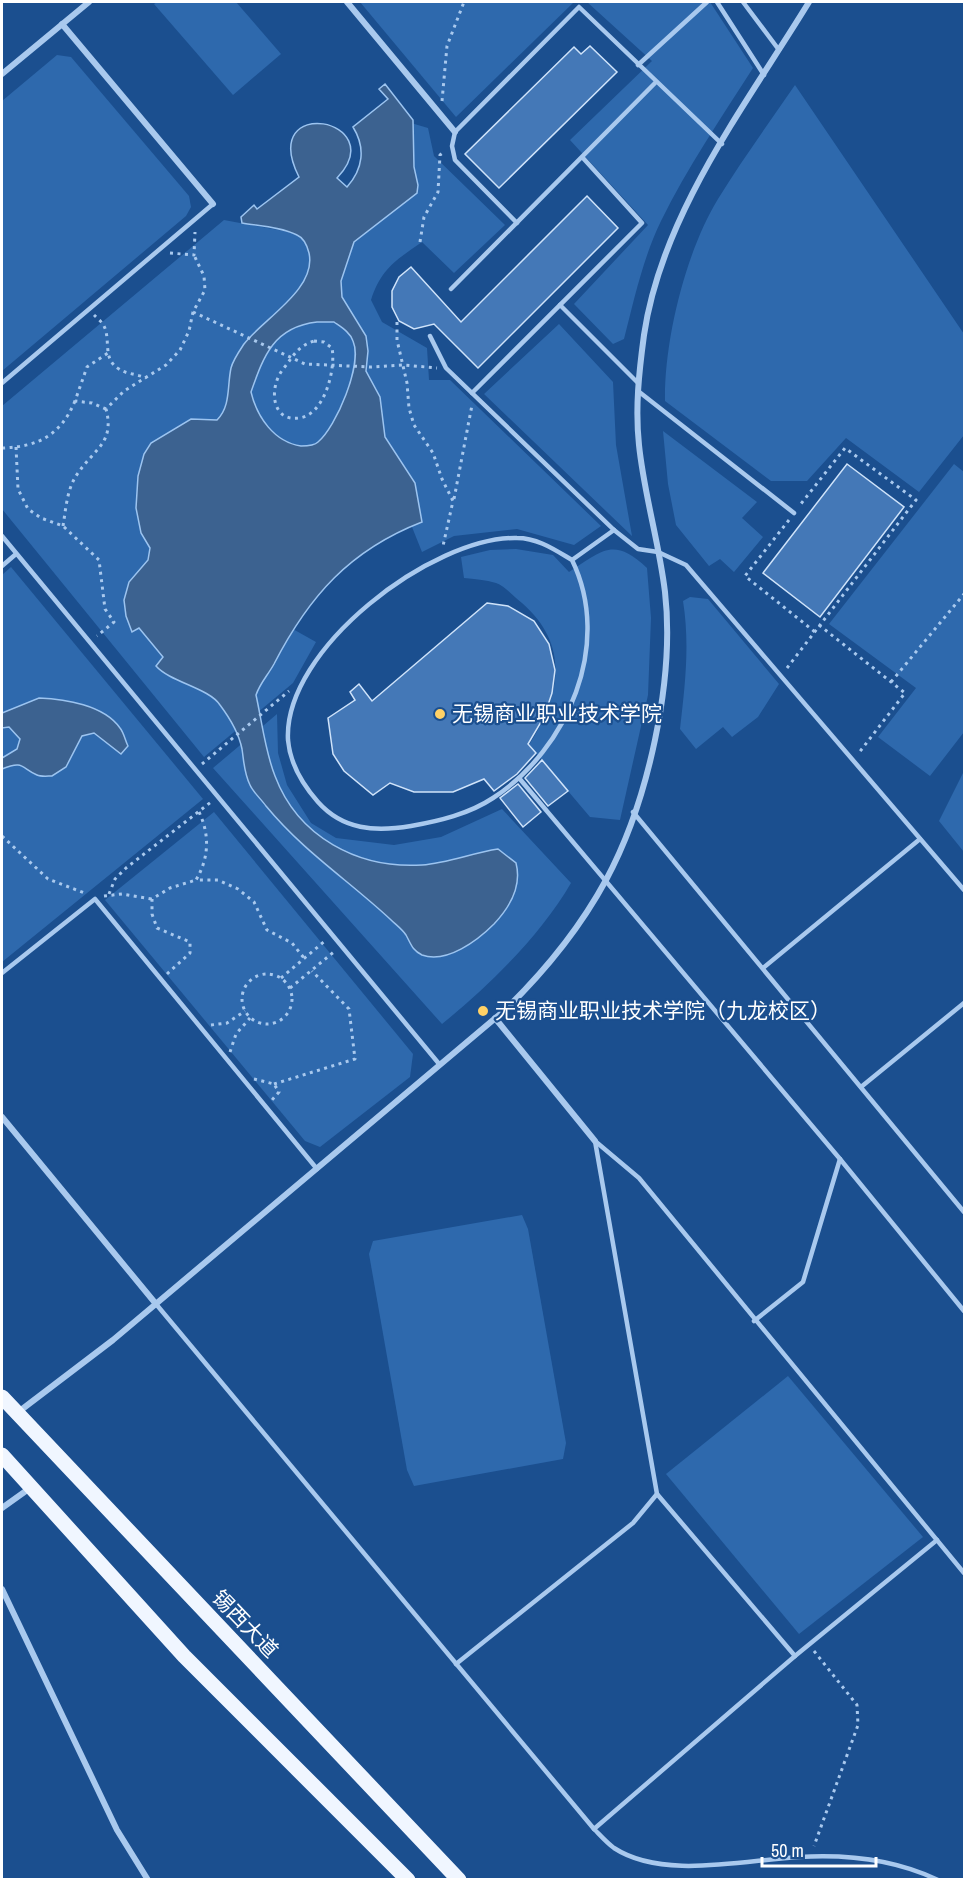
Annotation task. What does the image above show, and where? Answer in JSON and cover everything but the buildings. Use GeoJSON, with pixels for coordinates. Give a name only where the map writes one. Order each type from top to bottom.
{"type":"FeatureCollection","features":[{"type":"Feature","properties":{"kind":"main road","name":"锡西大道"},"geometry":{"type":"LineString","coordinates":[[2,1397],[459,1880]]}},
{"type":"Feature","properties":{"kind":"main road"},"geometry":{"type":"LineString","coordinates":[[2,1455],[183,1656],[408,1880]]}},
{"type":"Feature","properties":{"kind":"street"},"geometry":{"type":"LineString","coordinates":[[2,74],[89,2]]}},
{"type":"Feature","properties":{"kind":"street"},"geometry":{"type":"LineString","coordinates":[[347,2],[455,132]]}},
{"type":"Feature","properties":{"kind":"street"},"geometry":{"type":"LineString","coordinates":[[16,1413],[113,1340],[495,1018],[535,981],[560,949],[606,879],[633,812],[656,737],[664,689],[666,595],[639,445],[637,387],[645,332],[658,279],[675,230],[698,183],[809,2]]}},
{"type":"Feature","properties":{"kind":"street"},"geometry":{"type":"LineString","coordinates":[[62,24],[213,204]]}},
{"type":"Feature","properties":{"kind":"street"},"geometry":{"type":"LineString","coordinates":[[495,1018],[596,1141]]}},
{"type":"Feature","properties":{"kind":"street"},"geometry":{"type":"LineString","coordinates":[[2,1117],[156,1304]]}},
{"type":"Feature","properties":{"kind":"street"},"geometry":{"type":"LineString","coordinates":[[2,1508],[31,1487]]}},
{"type":"Feature","properties":{"kind":"street"},"geometry":{"type":"LineString","coordinates":[[2,1589],[117,1830],[148,1880]]}},
{"type":"Feature","properties":{"kind":"lane"},"geometry":{"type":"LineString","coordinates":[[638,65],[707,2]]}},
{"type":"Feature","properties":{"kind":"lane"},"geometry":{"type":"LineString","coordinates":[[717,2],[764,75]]}},
{"type":"Feature","properties":{"kind":"lane"},"geometry":{"type":"LineString","coordinates":[[743,2],[779,50]]}},
{"type":"Feature","properties":{"kind":"lane"},"geometry":{"type":"LineString","coordinates":[[517,223],[455,160],[452,146],[455,132],[579,7],[722,144]]}},
{"type":"Feature","properties":{"kind":"lane"},"geometry":{"type":"LineString","coordinates":[[451,289],[656,83]]}},
{"type":"Feature","properties":{"kind":"lane"},"geometry":{"type":"LineString","coordinates":[[472,393],[642,223],[583,158]]}},
{"type":"Feature","properties":{"kind":"lane"},"geometry":{"type":"LineString","coordinates":[[2,383],[213,204]]}},
{"type":"Feature","properties":{"kind":"lane"},"geometry":{"type":"LineString","coordinates":[[560,305],[637,387],[794,513]]}},
{"type":"Feature","properties":{"kind":"lane"},"geometry":{"type":"LineString","coordinates":[[430,336],[446,368],[614,530],[638,549],[658,552],[686,565],[964,890]]}},
{"type":"Feature","properties":{"kind":"lane"},"geometry":{"type":"LineString","coordinates":[[572,560],[614,530]]}},
{"type":"Feature","properties":{"kind":"lane"},"geometry":{"type":"LineString","coordinates":[[2,537],[440,1065]]}},
{"type":"Feature","properties":{"kind":"lane"},"geometry":{"type":"LineString","coordinates":[[520,537],[546,544],[572,560],[582,581],[586,606],[584,660],[578,687],[566,719],[549,747],[519,778],[492,799],[459,815],[433,822],[375,830],[351,826],[335,818],[306,787],[294,766],[288,740],[290,717],[300,689],[324,650],[356,616],[387,590],[418,568],[441,556],[473,543],[520,537]]}},
{"type":"Feature","properties":{"kind":"lane"},"geometry":{"type":"LineString","coordinates":[[2,566],[16,554]]}},
{"type":"Feature","properties":{"kind":"lane"},"geometry":{"type":"LineString","coordinates":[[519,778],[840,1159],[964,1311]]}},
{"type":"Feature","properties":{"kind":"lane"},"geometry":{"type":"LineString","coordinates":[[633,812],[964,1212]]}},
{"type":"Feature","properties":{"kind":"lane"},"geometry":{"type":"LineString","coordinates":[[763,968],[920,839]]}},
{"type":"Feature","properties":{"kind":"lane"},"geometry":{"type":"LineString","coordinates":[[2,973],[95,899],[317,1168]]}},
{"type":"Feature","properties":{"kind":"lane"},"geometry":{"type":"LineString","coordinates":[[861,1087],[964,1003]]}},
{"type":"Feature","properties":{"kind":"lane"},"geometry":{"type":"LineString","coordinates":[[596,1141],[639,1178],[754,1321],[964,1573]]}},
{"type":"Feature","properties":{"kind":"lane"},"geometry":{"type":"LineString","coordinates":[[596,1141],[657,1494],[795,1656]]}},
{"type":"Feature","properties":{"kind":"lane"},"geometry":{"type":"LineString","coordinates":[[754,1321],[804,1282],[840,1159]]}},
{"type":"Feature","properties":{"kind":"lane"},"geometry":{"type":"LineString","coordinates":[[156,1304],[594,1829],[614,1848],[663,1864],[688,1866],[811,1857],[873,1858],[911,1867],[938,1880]]}},
{"type":"Feature","properties":{"kind":"lane"},"geometry":{"type":"LineString","coordinates":[[456,1664],[633,1523],[657,1494]]}},
{"type":"Feature","properties":{"kind":"lane"},"geometry":{"type":"LineString","coordinates":[[594,1829],[795,1656],[937,1540]]}},
{"type":"Feature","properties":{"kind":"path"},"geometry":{"type":"LineString","coordinates":[[442,116],[442,71],[447,46],[464,2]]}},
{"type":"Feature","properties":{"kind":"path"},"geometry":{"type":"LineString","coordinates":[[420,242],[424,217],[433,205],[438,192],[440,155],[452,146]]}},
{"type":"Feature","properties":{"kind":"path"},"geometry":{"type":"LineString","coordinates":[[106,409],[124,391],[166,365],[180,350],[189,331],[193,312],[205,290],[204,276],[194,255],[196,218]]}},
{"type":"Feature","properties":{"kind":"path"},"geometry":{"type":"LineString","coordinates":[[156,252],[194,255]]}},
{"type":"Feature","properties":{"kind":"path"},"geometry":{"type":"LineString","coordinates":[[89,309],[104,326],[108,353],[113,365],[121,371],[146,378]]}},
{"type":"Feature","properties":{"kind":"path"},"geometry":{"type":"LineString","coordinates":[[193,312],[305,364],[371,366],[403,364],[446,368]]}},
{"type":"Feature","properties":{"kind":"path"},"geometry":{"type":"LineString","coordinates":[[397,322],[409,408],[414,425],[433,453],[453,501]]}},
{"type":"Feature","properties":{"kind":"path"},"geometry":{"type":"LineString","coordinates":[[314,341],[324,342],[332,348],[334,362],[322,397],[314,410],[302,418],[287,418],[278,410],[273,394],[282,370],[293,358],[301,346],[314,341]]}},
{"type":"Feature","properties":{"kind":"path"},"geometry":{"type":"LineString","coordinates":[[2,447],[16,447],[39,441],[55,432],[68,419],[87,367],[108,353]]}},
{"type":"Feature","properties":{"kind":"path"},"geometry":{"type":"LineString","coordinates":[[441,556],[472,393]]}},
{"type":"Feature","properties":{"kind":"path"},"geometry":{"type":"LineString","coordinates":[[75,401],[92,403],[106,409]]}},
{"type":"Feature","properties":{"kind":"path"},"geometry":{"type":"LineString","coordinates":[[63,526],[69,492],[78,473],[105,441],[110,423],[106,409]]}},
{"type":"Feature","properties":{"kind":"path"},"geometry":{"type":"LineString","coordinates":[[16,447],[18,489],[28,508],[41,518],[63,526],[99,560],[101,594],[105,609],[114,622],[90,643]]}},
{"type":"Feature","properties":{"kind":"path"},"geometry":{"type":"LineString","coordinates":[[782,676],[916,500],[845,448],[745,576],[815,632]]}},
{"type":"Feature","properties":{"kind":"path"},"geometry":{"type":"LineString","coordinates":[[891,681],[964,594]]}},
{"type":"Feature","properties":{"kind":"path"},"geometry":{"type":"LineString","coordinates":[[819,625],[905,693],[854,760]]}},
{"type":"Feature","properties":{"kind":"path"},"geometry":{"type":"LineString","coordinates":[[195,770],[272,705]]}},
{"type":"Feature","properties":{"kind":"path"},"geometry":{"type":"LineString","coordinates":[[109,894],[115,879],[126,868],[217,796]]}},
{"type":"Feature","properties":{"kind":"path"},"geometry":{"type":"LineString","coordinates":[[196,880],[207,854],[207,837],[199,812]]}},
{"type":"Feature","properties":{"kind":"path"},"geometry":{"type":"LineString","coordinates":[[2,836],[48,879],[76,888],[95,899],[109,894],[152,899],[170,888],[196,880],[218,880],[238,889],[254,902],[267,930],[292,943],[304,958]]}},
{"type":"Feature","properties":{"kind":"path"},"geometry":{"type":"LineString","coordinates":[[152,899],[152,914],[157,928],[190,942],[190,953],[161,980]]}},
{"type":"Feature","properties":{"kind":"path"},"geometry":{"type":"LineString","coordinates":[[281,978],[332,934]]}},
{"type":"Feature","properties":{"kind":"path"},"geometry":{"type":"LineString","coordinates":[[290,988],[341,946]]}},
{"type":"Feature","properties":{"kind":"path"},"geometry":{"type":"LineString","coordinates":[[274,1084],[355,1059],[349,1009],[312,971]]}},
{"type":"Feature","properties":{"kind":"path"},"geometry":{"type":"LineString","coordinates":[[266,974],[281,978],[290,988],[292,1002],[283,1018],[270,1024],[261,1024],[250,1018],[244,1011],[242,996],[251,980],[266,974]]}},
{"type":"Feature","properties":{"kind":"path"},"geometry":{"type":"LineString","coordinates":[[201,1028],[227,1023],[244,1011]]}},
{"type":"Feature","properties":{"kind":"path"},"geometry":{"type":"LineString","coordinates":[[226,1058],[233,1048],[236,1034],[250,1018]]}},
{"type":"Feature","properties":{"kind":"path"},"geometry":{"type":"LineString","coordinates":[[243,1079],[262,1079],[274,1084],[279,1092],[265,1106]]}},
{"type":"Feature","properties":{"kind":"path"},"geometry":{"type":"LineString","coordinates":[[809,1645],[857,1706],[859,1715],[858,1725],[811,1857]]}},
{"type":"Feature","properties":{"kind":"shaded area"},"geometry":{"type":"Polygon","coordinates":[[[157,2],[236,2],[281,54],[233,95],[154,4],[157,2]]]}},
{"type":"Feature","properties":{"kind":"shaded area"},"geometry":{"type":"Polygon","coordinates":[[[360,2],[574,2],[456,117],[360,2]]]}},
{"type":"Feature","properties":{"kind":"shaded area"},"geometry":{"type":"Polygon","coordinates":[[[587,2],[710,2],[753,68],[671,201],[644,264],[624,339],[613,344],[574,304],[648,225],[570,140],[652,61],[587,2]]]}},
{"type":"Feature","properties":{"kind":"shaded area"},"geometry":{"type":"Polygon","coordinates":[[[57,55],[71,57],[189,196],[191,207],[186,216],[2,371],[2,101],[57,55]]]}},
{"type":"Feature","properties":{"kind":"shaded area"},"geometry":{"type":"Polygon","coordinates":[[[385,84],[413,120],[417,193],[354,242],[341,281],[342,297],[366,336],[368,351],[366,371],[380,397],[385,437],[415,483],[422,522],[373,546],[334,578],[302,617],[256,695],[269,757],[285,798],[315,832],[333,845],[353,855],[398,865],[432,864],[498,849],[516,863],[516,888],[510,903],[494,924],[480,937],[461,949],[432,957],[416,951],[400,929],[310,851],[266,806],[248,781],[239,737],[223,710],[215,699],[162,672],[156,666],[163,657],[139,628],[132,632],[126,616],[124,600],[129,582],[148,560],[150,548],[141,533],[136,508],[138,476],[144,454],[151,443],[191,419],[217,420],[227,402],[231,368],[237,355],[253,334],[297,291],[305,279],[309,266],[308,250],[305,242],[299,236],[277,228],[242,223],[241,217],[254,205],[257,209],[299,177],[291,151],[295,133],[307,125],[323,124],[339,130],[349,141],[350,158],[337,178],[347,187],[357,173],[361,158],[360,143],[353,127],[388,99],[379,89],[385,84]],[[334,322],[302,325],[281,337],[266,355],[251,392],[262,419],[268,427],[291,444],[306,446],[318,442],[340,410],[346,394],[351,379],[355,351],[350,335],[334,322]]]}},
{"type":"Feature","properties":{"kind":"shaded area"},"geometry":{"type":"Polygon","coordinates":[[[795,85],[964,334],[964,435],[919,492],[846,438],[807,481],[771,481],[665,401],[668,351],[673,324],[696,244],[718,199],[795,85]]]}},
{"type":"Feature","properties":{"kind":"shaded area"},"geometry":{"type":"Polygon","coordinates":[[[411,123],[428,128],[434,156],[505,225],[454,273],[422,242],[390,266],[380,280],[371,300],[382,322],[427,348],[429,380],[450,380],[601,526],[574,545],[517,529],[454,536],[422,552],[410,522],[342,560],[291,628],[316,642],[293,683],[204,757],[2,509],[2,406],[224,220],[349,243],[411,123]]]}},
{"type":"Feature","properties":{"kind":"shaded area"},"geometry":{"type":"Polygon","coordinates":[[[559,324],[613,382],[616,445],[632,536],[484,394],[559,324]]]}},
{"type":"Feature","properties":{"kind":"shaded area"},"geometry":{"type":"Polygon","coordinates":[[[663,431],[757,502],[742,518],[763,537],[734,572],[720,559],[709,566],[676,525],[668,484],[663,431]]]}},
{"type":"Feature","properties":{"kind":"shaded area"},"geometry":{"type":"Polygon","coordinates":[[[954,464],[964,472],[964,732],[930,776],[878,737],[916,688],[829,624],[954,464]]]}},
{"type":"Feature","properties":{"kind":"shaded area"},"geometry":{"type":"Polygon","coordinates":[[[516,549],[553,555],[569,572],[590,558],[608,550],[625,552],[647,568],[651,618],[648,695],[620,820],[590,817],[529,745],[548,708],[556,672],[554,654],[548,636],[538,619],[499,584],[464,578],[461,557],[490,550],[516,549]]]}},
{"type":"Feature","properties":{"kind":"shaded area"},"geometry":{"type":"Polygon","coordinates":[[[11,567],[203,799],[2,962],[2,575],[11,567]]]}},
{"type":"Feature","properties":{"kind":"shaded area"},"geometry":{"type":"Polygon","coordinates":[[[690,597],[708,599],[779,684],[758,717],[732,737],[723,727],[696,749],[680,729],[686,649],[683,601],[690,597]]]}},
{"type":"Feature","properties":{"kind":"shaded area"},"geometry":{"type":"Polygon","coordinates":[[[39,698],[72,702],[104,714],[113,720],[123,732],[128,746],[121,754],[94,733],[82,736],[66,767],[52,776],[39,776],[19,765],[2,769],[2,758],[17,749],[20,739],[9,727],[2,728],[2,713],[39,698]]]}},
{"type":"Feature","properties":{"kind":"shaded area"},"geometry":{"type":"Polygon","coordinates":[[[277,714],[278,753],[287,785],[311,823],[336,838],[394,845],[441,837],[502,809],[571,883],[545,922],[513,959],[442,1024],[213,768],[277,714]]]}},
{"type":"Feature","properties":{"kind":"shaded area"},"geometry":{"type":"Polygon","coordinates":[[[964,771],[964,852],[939,821],[964,771]]]}},
{"type":"Feature","properties":{"kind":"shaded area"},"geometry":{"type":"Polygon","coordinates":[[[214,812],[413,1054],[410,1077],[320,1147],[305,1141],[105,900],[214,812]]]}},
{"type":"Feature","properties":{"kind":"shaded area"},"geometry":{"type":"Polygon","coordinates":[[[522,1215],[528,1229],[566,1443],[563,1459],[414,1486],[407,1470],[369,1254],[373,1241],[522,1215]]]}},
{"type":"Feature","properties":{"kind":"shaded area"},"geometry":{"type":"Polygon","coordinates":[[[788,1376],[923,1537],[799,1634],[666,1474],[788,1376]]]}},
{"type":"Feature","properties":{"kind":"place","name":"无锡商业职业技术学院"},"geometry":{"type":"Point","coordinates":[440,714]}},
{"type":"Feature","properties":{"kind":"place","name":"无锡商业职业技术学院（九龙校区）"},"geometry":{"type":"Point","coordinates":[483,1011]}}]}
